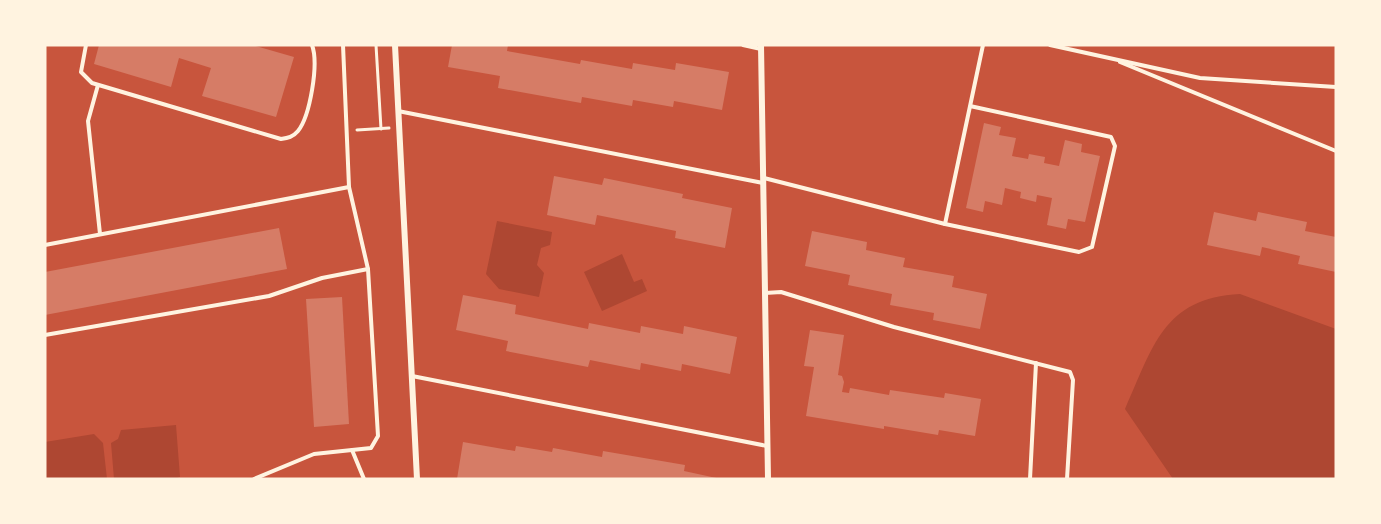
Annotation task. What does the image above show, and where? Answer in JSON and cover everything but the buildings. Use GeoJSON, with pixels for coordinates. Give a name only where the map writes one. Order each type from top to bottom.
{"type":"FeatureCollection","features":[{"type":"Feature","properties":{"kind":"street"},"geometry":{"type":"LineString","coordinates":[[395,45],[417,479]]}},
{"type":"Feature","properties":{"kind":"street"},"geometry":{"type":"LineString","coordinates":[[761,47],[768,479]]}},
{"type":"Feature","properties":{"kind":"lane"},"geometry":{"type":"LineString","coordinates":[[86,45],[81,72],[85,79],[98,85],[281,139],[289,138],[300,128],[316,74],[312,45]]}},
{"type":"Feature","properties":{"kind":"lane"},"geometry":{"type":"LineString","coordinates":[[254,479],[314,454],[371,448],[378,436],[368,269],[349,187],[343,45]]}},
{"type":"Feature","properties":{"kind":"lane"},"geometry":{"type":"LineString","coordinates":[[743,45],[761,47]]}},
{"type":"Feature","properties":{"kind":"lane"},"geometry":{"type":"LineString","coordinates":[[945,224],[982,45]]}},
{"type":"Feature","properties":{"kind":"lane"},"geometry":{"type":"LineString","coordinates":[[1050,45],[1208,79],[1336,87]]}},
{"type":"Feature","properties":{"kind":"lane"},"geometry":{"type":"LineString","coordinates":[[1111,58],[1336,152]]}},
{"type":"Feature","properties":{"kind":"lane"},"geometry":{"type":"LineString","coordinates":[[98,85],[88,121],[100,234]]}},
{"type":"Feature","properties":{"kind":"lane"},"geometry":{"type":"LineString","coordinates":[[399,111],[764,181],[945,224],[1086,251],[1095,240],[1115,146],[1112,136],[970,106]]}},
{"type":"Feature","properties":{"kind":"lane"},"geometry":{"type":"LineString","coordinates":[[45,245],[349,187]]}},
{"type":"Feature","properties":{"kind":"lane"},"geometry":{"type":"LineString","coordinates":[[45,335],[269,296],[322,278],[368,269]]}},
{"type":"Feature","properties":{"kind":"lane"},"geometry":{"type":"LineString","coordinates":[[765,293],[781,292],[905,330],[1036,363],[1072,375],[1067,479]]}},
{"type":"Feature","properties":{"kind":"lane"},"geometry":{"type":"LineString","coordinates":[[1030,479],[1036,363]]}},
{"type":"Feature","properties":{"kind":"lane"},"geometry":{"type":"LineString","coordinates":[[412,376],[767,446]]}},
{"type":"Feature","properties":{"kind":"lane"},"geometry":{"type":"LineString","coordinates":[[352,450],[364,479]]}},
{"type":"Feature","properties":{"kind":"path"},"geometry":{"type":"LineString","coordinates":[[376,45],[381,129]]}},
{"type":"Feature","properties":{"kind":"path"},"geometry":{"type":"LineString","coordinates":[[346,131],[399,128]]}},
{"type":"Feature","properties":{"kind":"shaded area"},"geometry":{"type":"Polygon","coordinates":[[[497,221],[552,232],[550,245],[541,248],[537,265],[544,273],[539,297],[499,289],[486,274],[497,221]]]}},
{"type":"Feature","properties":{"kind":"shaded area"},"geometry":{"type":"Polygon","coordinates":[[[622,254],[634,282],[642,279],[647,291],[602,311],[584,272],[622,254]]]}},
{"type":"Feature","properties":{"kind":"shaded area"},"geometry":{"type":"Polygon","coordinates":[[[1240,294],[1336,329],[1336,479],[1173,479],[1125,409],[1153,346],[1177,316],[1193,305],[1214,298],[1240,294]]]}},
{"type":"Feature","properties":{"kind":"shaded area"},"geometry":{"type":"Polygon","coordinates":[[[176,425],[180,477],[174,479],[114,479],[111,443],[118,439],[121,430],[176,425]]]}},
{"type":"Feature","properties":{"kind":"shaded area"},"geometry":{"type":"Polygon","coordinates":[[[94,434],[103,443],[107,479],[45,479],[45,442],[94,434]]]}}]}
